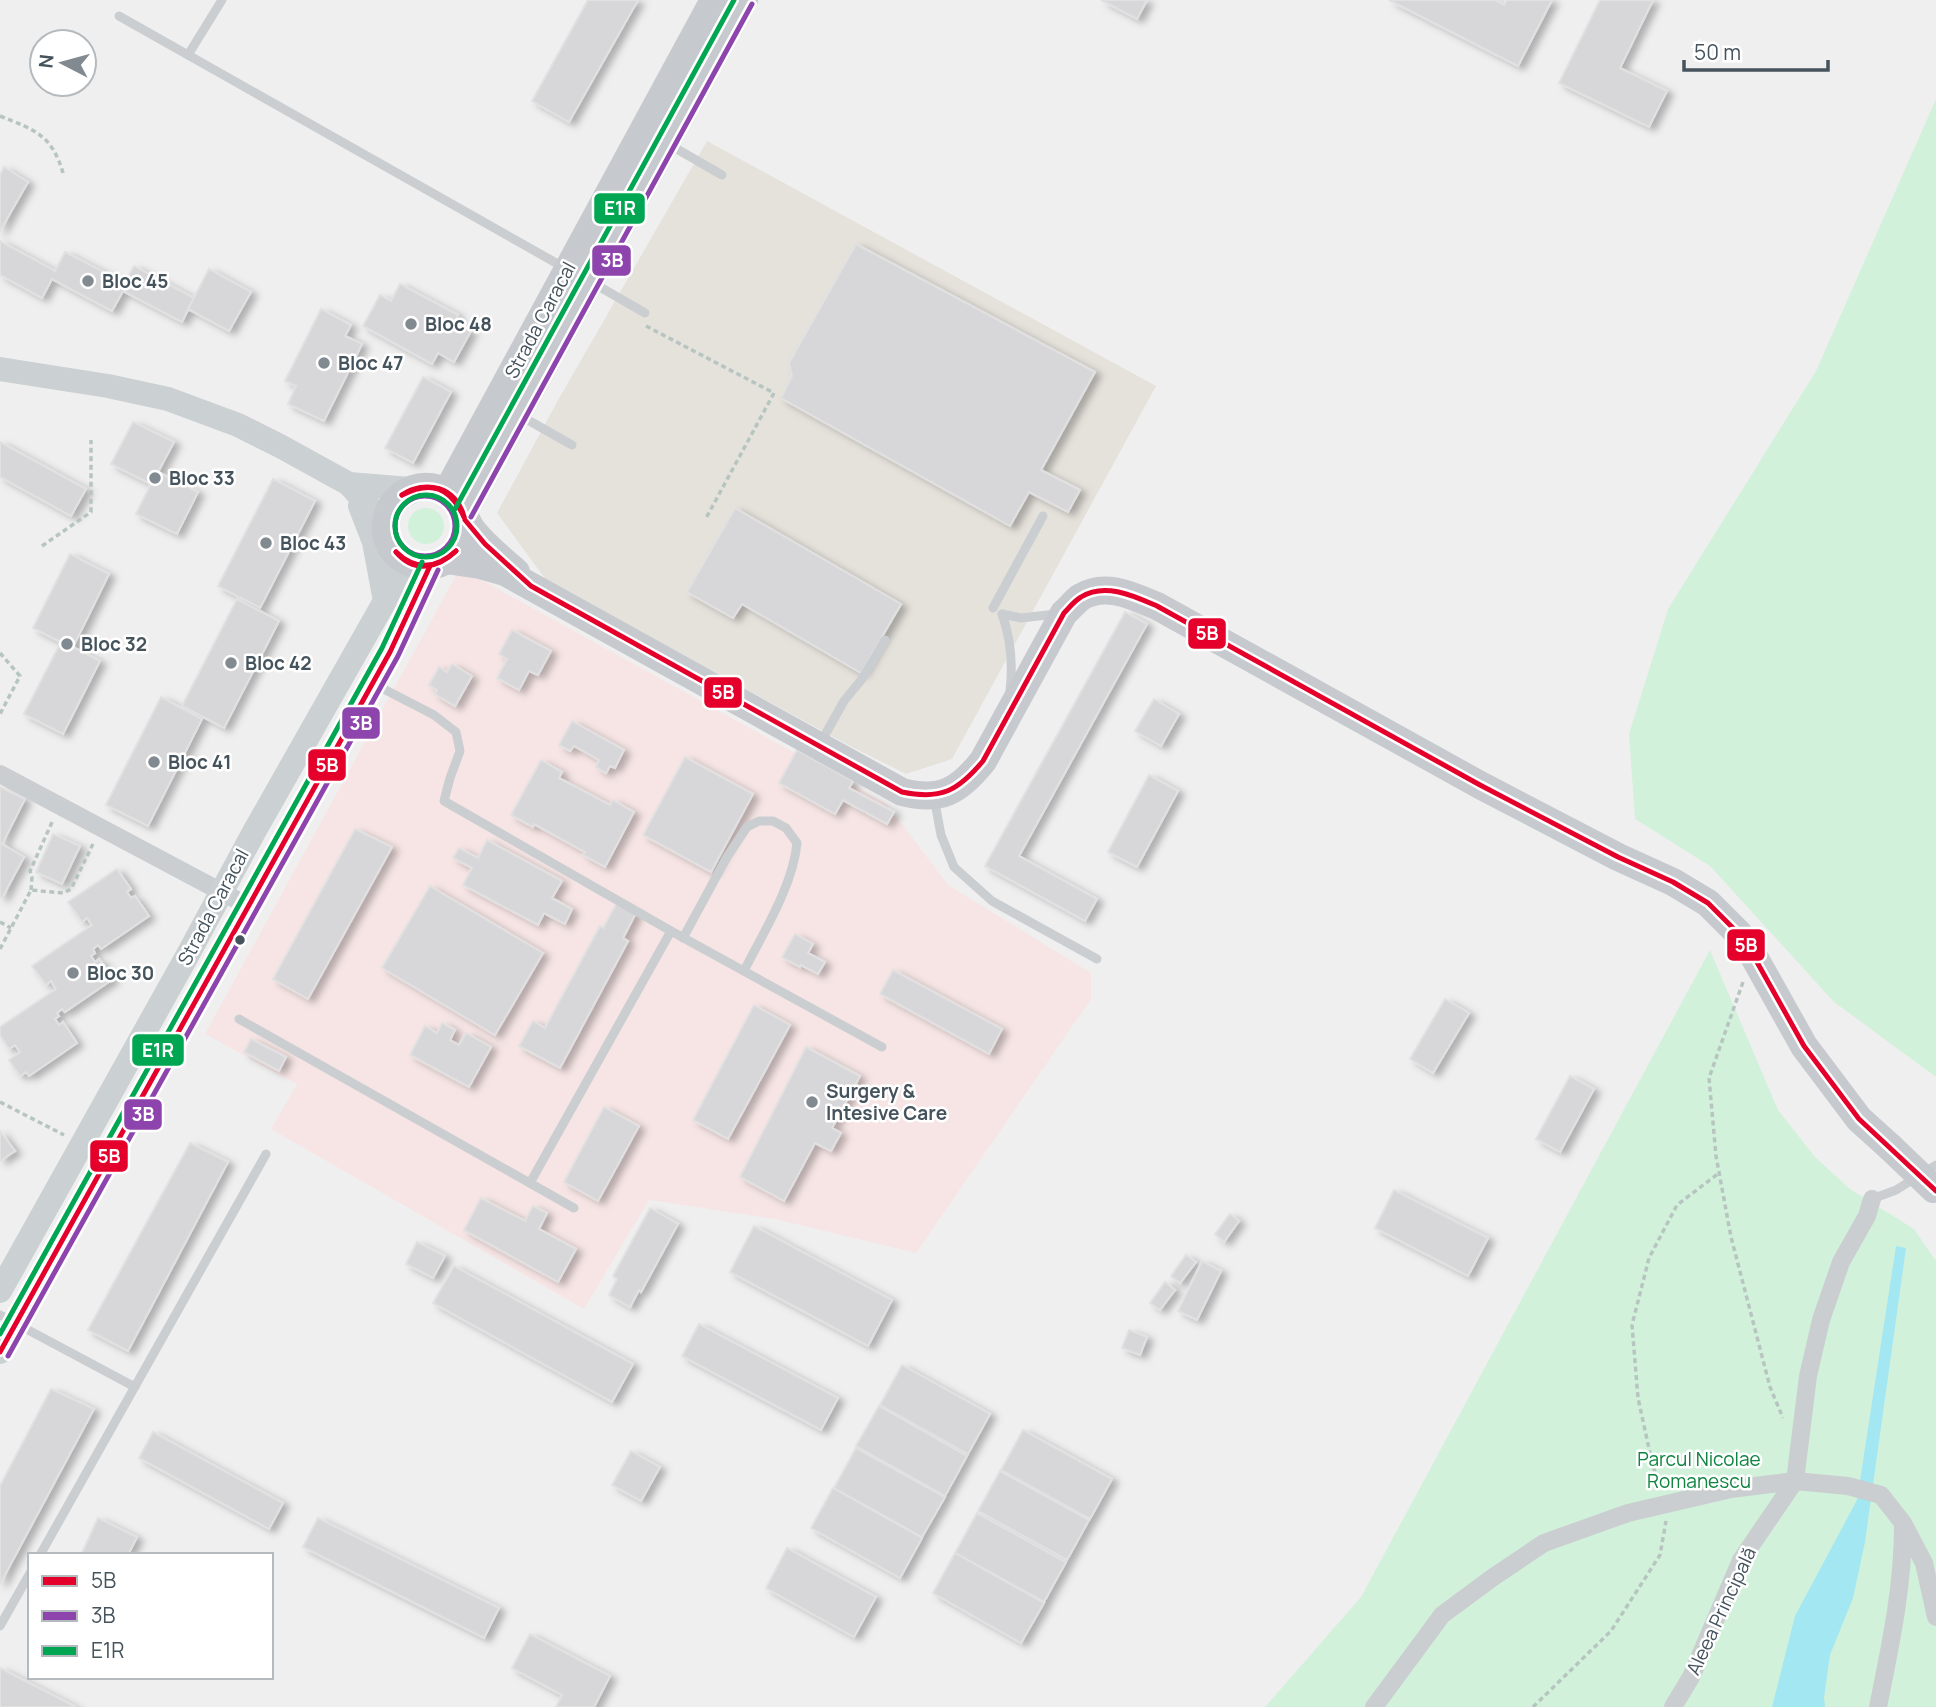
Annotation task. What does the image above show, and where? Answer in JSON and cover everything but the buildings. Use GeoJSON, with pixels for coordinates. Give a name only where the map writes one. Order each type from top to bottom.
{"type":"FeatureCollection","features":[{"type":"Feature","properties":{"kind":"main road","name":"Strada Caracal"},"geometry":{"type":"LineString","coordinates":[[458,508],[579,275],[714,0]]}},
{"type":"Feature","properties":{"kind":"main road","name":"Strada Caracal"},"geometry":{"type":"LineString","coordinates":[[458,508],[486,471],[517,414],[579,275],[665,142],[744,0]]}},
{"type":"Feature","properties":{"kind":"main road"},"geometry":{"type":"LineString","coordinates":[[0,369],[108,386],[168,399],[238,425],[349,484],[386,526]]}},
{"type":"Feature","properties":{"kind":"main road"},"geometry":{"type":"LineString","coordinates":[[486,471],[487,509],[492,529],[536,589]]}},
{"type":"Feature","properties":{"kind":"main road"},"geometry":{"type":"LineString","coordinates":[[349,484],[410,489],[428,486],[458,508],[485,544],[536,589]]}},
{"type":"Feature","properties":{"kind":"main road"},"geometry":{"type":"LineString","coordinates":[[349,484],[370,529],[384,601]]}},
{"type":"Feature","properties":{"kind":"main road"},"geometry":{"type":"LineString","coordinates":[[410,489],[400,495],[387,514],[386,526],[391,545],[427,562],[480,565],[505,572],[902,792],[916,796],[951,791],[968,780],[984,761],[1064,612],[1081,597],[1111,589],[1157,606],[1480,785],[1618,857],[1673,882],[1708,903],[1739,934],[1754,955],[1804,1046],[1859,1119],[1889,1147],[1936,1181]]}},
{"type":"Feature","properties":{"kind":"main road"},"geometry":{"type":"LineString","coordinates":[[427,562],[460,547],[466,529],[458,508]]}},
{"type":"Feature","properties":{"kind":"main road","name":"Strada Caracal"},"geometry":{"type":"LineString","coordinates":[[0,1291],[384,601],[427,562]]}},
{"type":"Feature","properties":{"kind":"main road","name":"Strada Caracal"},"geometry":{"type":"LineString","coordinates":[[0,1352],[8,1319],[248,906],[372,683],[409,614],[427,562]]}},
{"type":"Feature","properties":{"kind":"street"},"geometry":{"type":"LineString","coordinates":[[0,774],[248,906]]}},
{"type":"Feature","properties":{"kind":"street"},"geometry":{"type":"LineString","coordinates":[[1795,1481],[1808,1376],[1821,1320],[1841,1262],[1867,1216],[1872,1199]]}},
{"type":"Feature","properties":{"kind":"street"},"geometry":{"type":"LineString","coordinates":[[1374,1707],[1442,1615],[1544,1543],[1628,1513],[1731,1489],[1795,1481],[1848,1486],[1881,1495],[1903,1523],[1924,1563],[1936,1617]]}},
{"type":"Feature","properties":{"kind":"street","name":"Aleea Principală"},"geometry":{"type":"LineString","coordinates":[[1673,1707],[1691,1677],[1741,1560],[1795,1481]]}},
{"type":"Feature","properties":{"kind":"street"},"geometry":{"type":"LineString","coordinates":[[1878,1707],[1896,1612],[1903,1555],[1903,1523]]}},
{"type":"Feature","properties":{"kind":"lane"},"geometry":{"type":"LineString","coordinates":[[188,55],[222,0]]}},
{"type":"Feature","properties":{"kind":"lane"},"geometry":{"type":"LineString","coordinates":[[118,16],[645,313]]}},
{"type":"Feature","properties":{"kind":"lane"},"geometry":{"type":"LineString","coordinates":[[665,142],[722,175]]}},
{"type":"Feature","properties":{"kind":"lane"},"geometry":{"type":"LineString","coordinates":[[517,414],[572,445]]}},
{"type":"Feature","properties":{"kind":"lane"},"geometry":{"type":"LineString","coordinates":[[993,608],[1043,516]]}},
{"type":"Feature","properties":{"kind":"lane"},"geometry":{"type":"LineString","coordinates":[[1003,723],[1012,674],[1009,634],[1002,614],[1021,618],[1064,612]]}},
{"type":"Feature","properties":{"kind":"lane"},"geometry":{"type":"LineString","coordinates":[[819,746],[844,701],[862,680],[886,640]]}},
{"type":"Feature","properties":{"kind":"lane"},"geometry":{"type":"LineString","coordinates":[[372,683],[434,715],[456,732],[460,751],[444,801],[683,938],[882,1047]]}},
{"type":"Feature","properties":{"kind":"lane"},"geometry":{"type":"LineString","coordinates":[[933,795],[941,835],[954,867],[992,901],[1097,959]]}},
{"type":"Feature","properties":{"kind":"lane"},"geometry":{"type":"LineString","coordinates":[[683,938],[727,857],[747,827],[759,821],[773,821],[786,828],[797,843],[790,878],[744,971]]}},
{"type":"Feature","properties":{"kind":"lane"},"geometry":{"type":"LineString","coordinates":[[530,1183],[671,931]]}},
{"type":"Feature","properties":{"kind":"lane"},"geometry":{"type":"LineString","coordinates":[[239,1019],[574,1208]]}},
{"type":"Feature","properties":{"kind":"lane"},"geometry":{"type":"LineString","coordinates":[[41,1553],[266,1153]]}},
{"type":"Feature","properties":{"kind":"lane"},"geometry":{"type":"LineString","coordinates":[[1872,1199],[1896,1190],[1936,1181]]}},
{"type":"Feature","properties":{"kind":"lane"},"geometry":{"type":"LineString","coordinates":[[8,1319],[135,1387]]}},
{"type":"Feature","properties":{"kind":"lane"},"geometry":{"type":"LineString","coordinates":[[0,1626],[28,1577]]}},
{"type":"Feature","properties":{"kind":"path"},"geometry":{"type":"LineString","coordinates":[[0,116],[36,131],[58,154],[63,173]]}},
{"type":"Feature","properties":{"kind":"path"},"geometry":{"type":"LineString","coordinates":[[640,323],[774,393],[705,520]]}},
{"type":"Feature","properties":{"kind":"path"},"geometry":{"type":"LineString","coordinates":[[42,546],[91,512],[91,440]]}},
{"type":"Feature","properties":{"kind":"path"},"geometry":{"type":"LineString","coordinates":[[0,653],[20,676],[0,714]]}},
{"type":"Feature","properties":{"kind":"path"},"geometry":{"type":"LineString","coordinates":[[0,949],[31,890],[30,871],[59,805]]}},
{"type":"Feature","properties":{"kind":"path"},"geometry":{"type":"LineString","coordinates":[[31,890],[63,893],[71,889],[101,827]]}},
{"type":"Feature","properties":{"kind":"path"},"geometry":{"type":"LineString","coordinates":[[0,922],[11,928]]}},
{"type":"Feature","properties":{"kind":"path"},"geometry":{"type":"LineString","coordinates":[[1745,977],[1709,1078],[1719,1173],[1731,1237],[1770,1387],[1784,1420]]}},
{"type":"Feature","properties":{"kind":"path"},"geometry":{"type":"LineString","coordinates":[[0,1102],[82,1144]]}},
{"type":"Feature","properties":{"kind":"path"},"geometry":{"type":"LineString","coordinates":[[1533,1707],[1611,1632],[1660,1555],[1669,1503],[1653,1467],[1638,1398],[1632,1325],[1649,1258],[1677,1205],[1719,1173]]}},
{"type":"Feature","properties":{"kind":"shaded area"},"geometry":{"type":"Polygon","coordinates":[[[707,141],[1156,386],[952,759],[906,774],[852,747],[546,580],[497,513],[557,402],[707,141]]]}},
{"type":"Feature","properties":{"kind":"shaded area"},"geometry":{"type":"Polygon","coordinates":[[[460,568],[887,804],[948,885],[1091,973],[1091,999],[916,1253],[775,1219],[649,1200],[584,1309],[271,1129],[297,1084],[205,1034],[460,568]]]}},
{"type":"Feature","properties":{"kind":"green space"},"geometry":{"type":"Polygon","coordinates":[[[1936,99],[1936,1077],[1834,1002],[1710,866],[1635,819],[1629,734],[1668,609],[1816,371],[1936,99]]]}},
{"type":"Feature","properties":{"kind":"green space"},"geometry":{"type":"Polygon","coordinates":[[[426,508],[439,513],[444,526],[439,539],[426,544],[413,539],[408,526],[413,513],[426,508]]]}},
{"type":"Feature","properties":{"kind":"green space","name":"Parcul Nicolae Romanescu"},"geometry":{"type":"Polygon","coordinates":[[[1710,950],[1778,1110],[1815,1157],[1850,1189],[1914,1229],[1936,1261],[1936,1707],[1265,1707],[1361,1597],[1710,950]]]}},
{"type":"Feature","properties":{"kind":"water"},"geometry":{"type":"Polygon","coordinates":[[[1896,1246],[1906,1248],[1865,1542],[1853,1598],[1830,1655],[1825,1707],[1772,1707],[1795,1616],[1857,1500],[1896,1246]]]}},
{"type":"Feature","properties":{"kind":"transit line","name":"E1R"},"geometry":{"type":"LineString","coordinates":[[455,509],[734,0]]}},
{"type":"Feature","properties":{"kind":"transit line","name":"3B"},"geometry":{"type":"LineString","coordinates":[[471,517],[752,4]]}},
{"type":"Feature","properties":{"kind":"transit line","name":"5B"},"geometry":{"type":"LineString","coordinates":[[402,495],[420,487],[439,489],[455,499],[464,517]]}},
{"type":"Feature","properties":{"kind":"transit line","name":"5B"},"geometry":{"type":"LineString","coordinates":[[402,495],[422,488],[439,489],[452,499],[464,517]]}},
{"type":"Feature","properties":{"kind":"transit line","name":"E1R"},"geometry":{"type":"LineString","coordinates":[[426,495],[438,497],[448,504],[455,514],[457,526],[455,538],[448,548],[438,555],[426,557],[414,555],[404,548],[397,538],[395,526],[397,514],[404,504],[414,497],[426,495]]}},
{"type":"Feature","properties":{"kind":"transit line","name":"3B"},"geometry":{"type":"LineString","coordinates":[[419,496],[431,496],[450,509],[455,526],[453,538],[442,551],[431,556],[419,556],[400,543],[395,532],[395,520],[408,501],[419,496]]}},
{"type":"Feature","properties":{"kind":"transit line","name":"5B"},"geometry":{"type":"LineString","coordinates":[[465,520],[485,544],[531,586],[902,792],[916,794],[928,795],[948,791],[965,780],[983,761],[1064,613],[1078,599],[1090,593],[1110,591],[1157,606],[1480,785],[1618,857],[1673,882],[1708,903],[1739,934],[1804,1046],[1859,1119],[1936,1191]]}},
{"type":"Feature","properties":{"kind":"transit line","name":"5B"},"geometry":{"type":"LineString","coordinates":[[396,552],[411,562],[426,565],[441,561],[456,551]]}},
{"type":"Feature","properties":{"kind":"transit line","name":"5B"},"geometry":{"type":"LineString","coordinates":[[396,552],[410,563],[426,566],[441,562],[456,551]]}},
{"type":"Feature","properties":{"kind":"transit line","name":"E1R"},"geometry":{"type":"LineString","coordinates":[[0,1334],[382,648],[422,562]]}},
{"type":"Feature","properties":{"kind":"transit line","name":"5B"},"geometry":{"type":"LineString","coordinates":[[0,1352],[390,652],[430,566]]}},
{"type":"Feature","properties":{"kind":"transit line","name":"3B"},"geometry":{"type":"LineString","coordinates":[[8,1356],[398,656],[438,570]]}},
{"type":"Feature","properties":{"kind":"place","name":"Bloc 45"},"geometry":{"type":"Point","coordinates":[88,281]}},
{"type":"Feature","properties":{"kind":"place","name":"Bloc 48"},"geometry":{"type":"Point","coordinates":[411,324]}},
{"type":"Feature","properties":{"kind":"place","name":"Bloc 47"},"geometry":{"type":"Point","coordinates":[324,363]}},
{"type":"Feature","properties":{"kind":"place","name":"Bloc 33"},"geometry":{"type":"Point","coordinates":[155,478]}},
{"type":"Feature","properties":{"kind":"place","name":"Bloc 43"},"geometry":{"type":"Point","coordinates":[266,543]}},
{"type":"Feature","properties":{"kind":"place","name":"Bloc 32"},"geometry":{"type":"Point","coordinates":[67,644]}},
{"type":"Feature","properties":{"kind":"place","name":"Bloc 42"},"geometry":{"type":"Point","coordinates":[231,663]}},
{"type":"Feature","properties":{"kind":"place","name":"Bloc 41"},"geometry":{"type":"Point","coordinates":[154,762]}},
{"type":"Feature","properties":{"kind":"place","name":"Bloc 30"},"geometry":{"type":"Point","coordinates":[73,973]}},
{"type":"Feature","properties":{"kind":"place","name":"Surgery & Intesive Care"},"geometry":{"type":"Point","coordinates":[812,1102]}}]}
